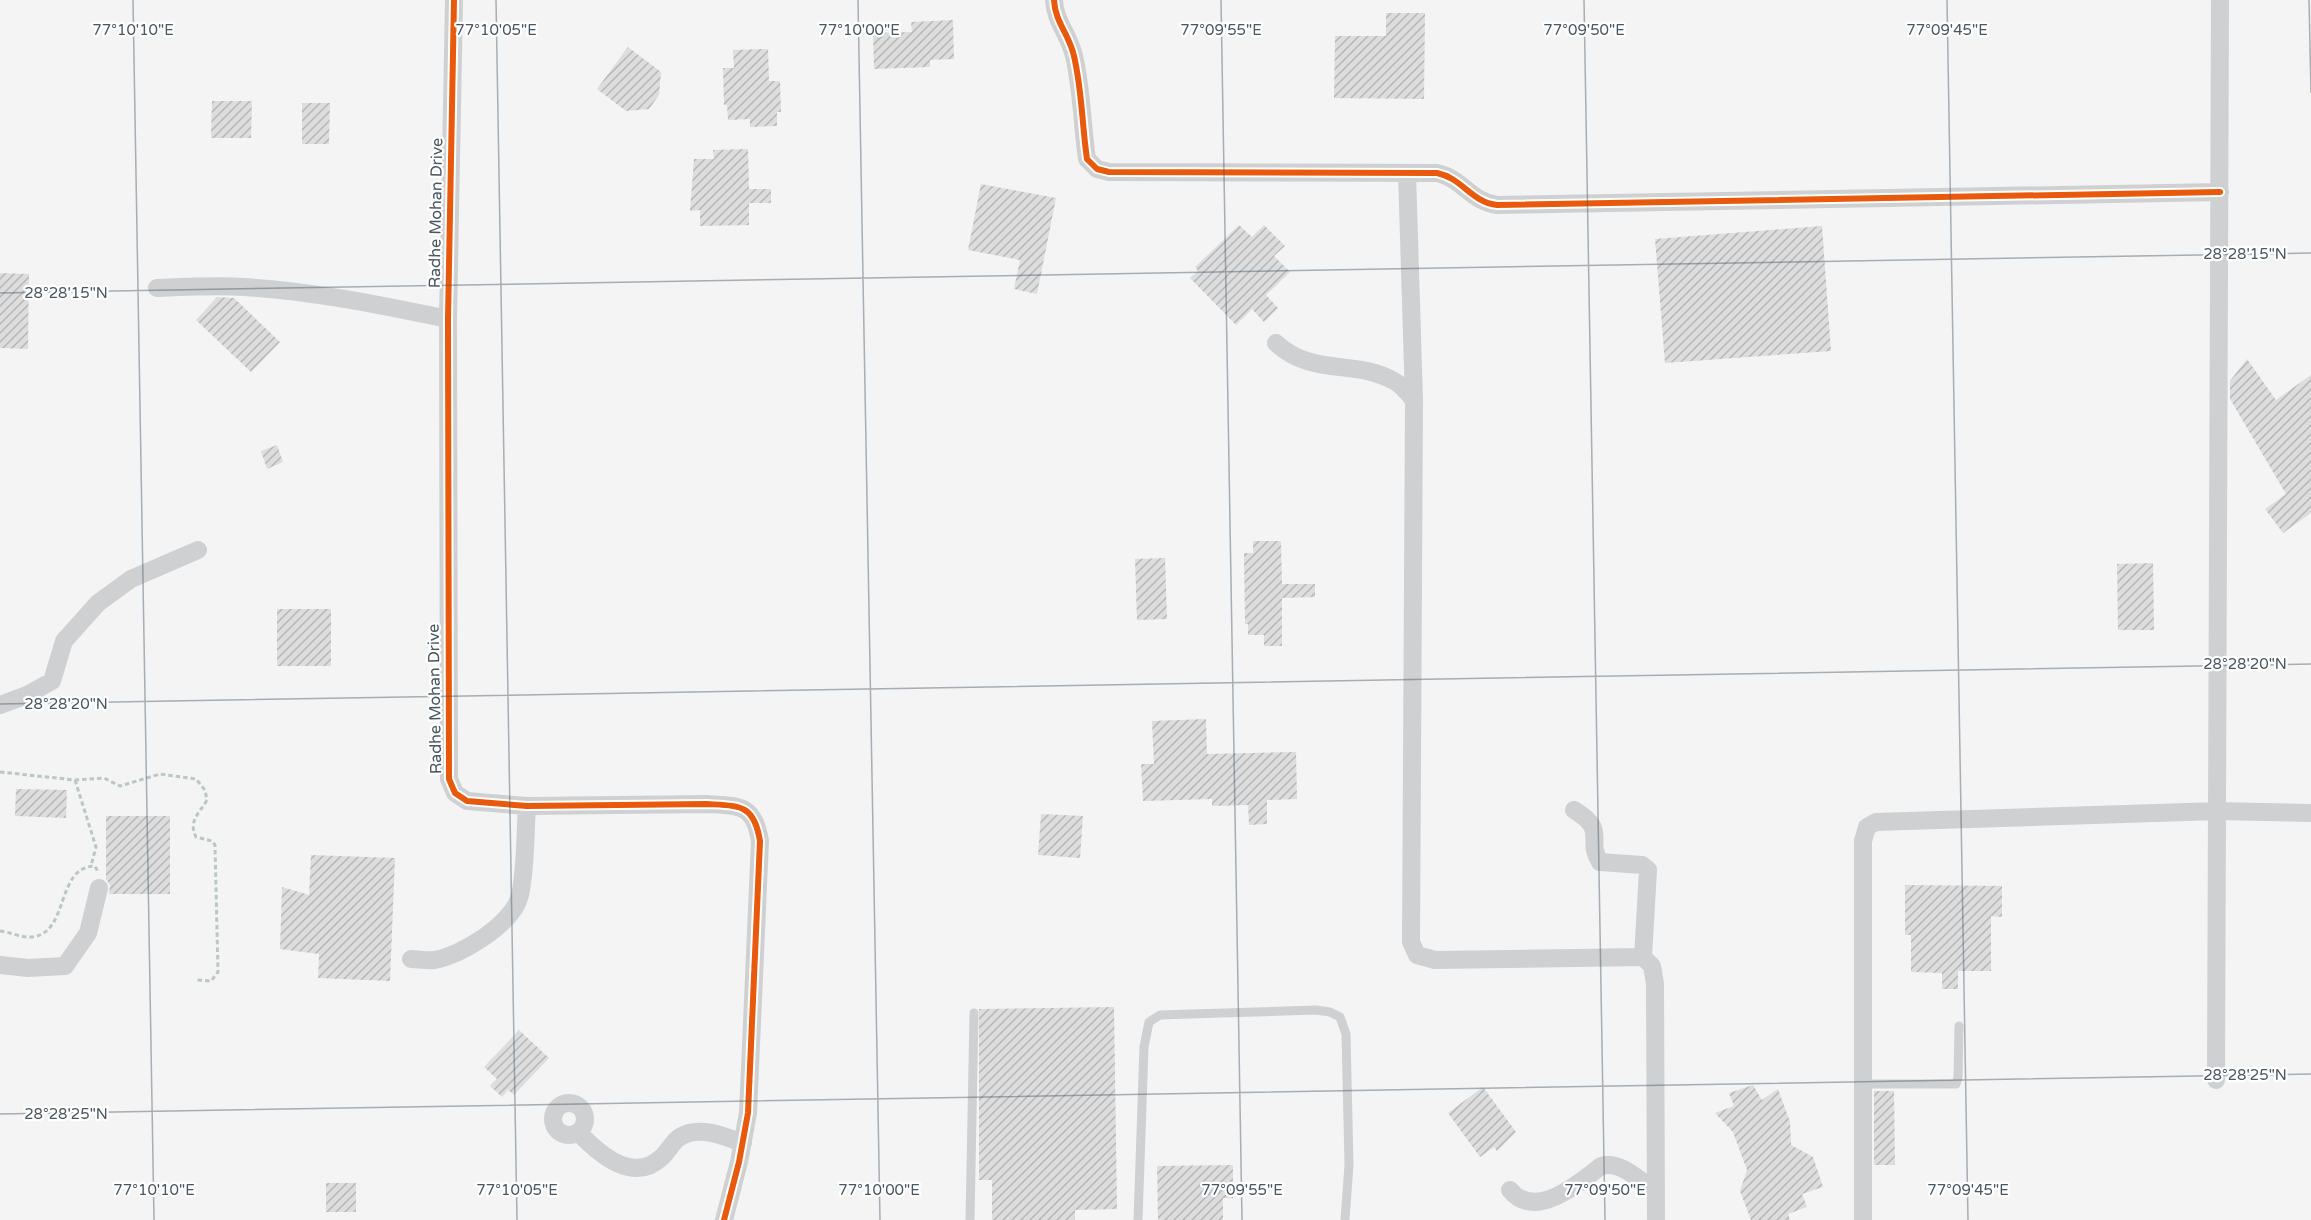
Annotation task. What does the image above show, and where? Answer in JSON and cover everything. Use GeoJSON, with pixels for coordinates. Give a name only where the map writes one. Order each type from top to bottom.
{"type":"FeatureCollection","features":[{"type":"Feature","properties":{"kind":"street","name":"Radhe Mohan Drive"},"geometry":{"type":"LineString","coordinates":[[454,0],[448,319],[449,779],[455,793],[467,801],[527,806],[736,805],[753,816],[760,841],[748,1113],[744,1143],[724,1220]]}},
{"type":"Feature","properties":{"kind":"street"},"geometry":{"type":"LineString","coordinates":[[1054,0],[1055,18],[1068,34],[1075,59],[1087,159],[1097,169],[1121,172],[1444,174],[1457,180],[1480,201],[1497,204],[2220,192]]}},
{"type":"Feature","properties":{"kind":"street"},"geometry":{"type":"LineString","coordinates":[[2216,1080],[2220,0]]}},
{"type":"Feature","properties":{"kind":"street"},"geometry":{"type":"LineString","coordinates":[[1407,173],[1414,400],[1410,920],[1413,950],[1423,957],[1435,960],[1643,957],[1652,966],[1655,984],[1656,1220]]}},
{"type":"Feature","properties":{"kind":"street"},"geometry":{"type":"LineString","coordinates":[[157,288],[270,289],[340,297],[448,319]]}},
{"type":"Feature","properties":{"kind":"street"},"geometry":{"type":"LineString","coordinates":[[1276,343],[1286,353],[1303,362],[1393,380],[1414,400]]}},
{"type":"Feature","properties":{"kind":"street"},"geometry":{"type":"LineString","coordinates":[[0,705],[27,695],[52,681],[64,641],[98,603],[131,579],[198,550]]}},
{"type":"Feature","properties":{"kind":"street"},"geometry":{"type":"LineString","coordinates":[[411,959],[433,961],[454,954],[475,943],[509,915],[520,895],[527,806]]}},
{"type":"Feature","properties":{"kind":"street"},"geometry":{"type":"LineString","coordinates":[[1574,810],[1590,820],[1594,826],[1600,862],[1642,865],[1648,870],[1643,957]]}},
{"type":"Feature","properties":{"kind":"street"},"geometry":{"type":"LineString","coordinates":[[1863,1220],[1863,841],[1865,830],[1870,824],[2218,812],[2311,813]]}},
{"type":"Feature","properties":{"kind":"street"},"geometry":{"type":"LineString","coordinates":[[0,965],[28,968],[65,966],[88,933],[99,888]]}},
{"type":"Feature","properties":{"kind":"street"},"geometry":{"type":"LineString","coordinates":[[578,1132],[609,1161],[631,1167],[651,1165],[662,1157],[677,1137],[690,1132],[713,1133],[744,1143]]}},
{"type":"Feature","properties":{"kind":"street"},"geometry":{"type":"LineString","coordinates":[[1510,1190],[1516,1203],[1526,1210],[1548,1212],[1558,1206],[1595,1171],[1609,1164],[1622,1168],[1656,1192]]}},
{"type":"Feature","properties":{"kind":"lane"},"geometry":{"type":"LineString","coordinates":[[1138,1220],[1144,1047],[1149,1022],[1160,1015],[1316,1010],[1330,1012],[1340,1017],[1346,1034],[1349,1165],[1345,1220]]}},
{"type":"Feature","properties":{"kind":"lane"},"geometry":{"type":"LineString","coordinates":[[970,1220],[974,1013]]}},
{"type":"Feature","properties":{"kind":"lane"},"geometry":{"type":"LineString","coordinates":[[1863,1084],[1956,1084],[1959,1026]]}},
{"type":"Feature","properties":{"kind":"path"},"geometry":{"type":"LineString","coordinates":[[0,772],[75,780],[104,778],[120,786],[160,774],[196,779],[205,790],[207,800],[194,817],[192,828],[196,837],[212,841],[215,845],[218,972],[211,981],[197,980]]}},
{"type":"Feature","properties":{"kind":"path"},"geometry":{"type":"LineString","coordinates":[[75,780],[96,847],[91,866]]}},
{"type":"Feature","properties":{"kind":"path"},"geometry":{"type":"LineString","coordinates":[[0,932],[30,938],[45,934],[56,918],[73,877],[86,866],[95,866],[100,874],[99,888]]}},
{"type":"Feature","properties":{"kind":"building"},"geometry":{"type":"Polygon","coordinates":[[[1386,13],[1425,13],[1424,99],[1334,98],[1335,36],[1386,36],[1386,13]]]}},
{"type":"Feature","properties":{"kind":"building"},"geometry":{"type":"Polygon","coordinates":[[[953,20],[954,59],[930,60],[930,67],[874,69],[873,33],[912,32],[911,22],[953,20]]]}},
{"type":"Feature","properties":{"kind":"building"},"geometry":{"type":"Polygon","coordinates":[[[628,47],[661,72],[659,95],[649,109],[626,111],[597,89],[628,47]]]}},
{"type":"Feature","properties":{"kind":"building"},"geometry":{"type":"Polygon","coordinates":[[[768,49],[769,81],[780,81],[781,112],[777,112],[777,126],[750,127],[750,119],[728,120],[727,105],[724,105],[723,68],[734,68],[733,50],[768,49]]]}},
{"type":"Feature","properties":{"kind":"building"},"geometry":{"type":"Polygon","coordinates":[[[212,101],[252,101],[251,138],[211,138],[212,101]]]}},
{"type":"Feature","properties":{"kind":"building"},"geometry":{"type":"Polygon","coordinates":[[[302,103],[330,103],[329,144],[302,144],[302,103]]]}},
{"type":"Feature","properties":{"kind":"building"},"geometry":{"type":"Polygon","coordinates":[[[748,149],[749,189],[771,189],[771,203],[749,203],[749,225],[700,226],[700,210],[690,211],[694,159],[714,159],[713,150],[748,149]]]}},
{"type":"Feature","properties":{"kind":"building"},"geometry":{"type":"Polygon","coordinates":[[[981,184],[1056,198],[1037,294],[1014,289],[1020,260],[968,250],[981,184]]]}},
{"type":"Feature","properties":{"kind":"building"},"geometry":{"type":"Polygon","coordinates":[[[1239,225],[1252,237],[1264,225],[1285,246],[1274,256],[1290,272],[1266,295],[1278,308],[1264,322],[1252,309],[1236,325],[1190,278],[1198,271],[1195,267],[1239,225]]]}},
{"type":"Feature","properties":{"kind":"building"},"geometry":{"type":"Polygon","coordinates":[[[1822,226],[1831,351],[1665,363],[1655,239],[1822,226]]]}},
{"type":"Feature","properties":{"kind":"building"},"geometry":{"type":"Polygon","coordinates":[[[0,273],[29,274],[28,349],[0,348],[0,273]]]}},
{"type":"Feature","properties":{"kind":"building"},"geometry":{"type":"Polygon","coordinates":[[[217,297],[234,298],[280,342],[251,372],[196,320],[217,297]]]}},
{"type":"Feature","properties":{"kind":"building"},"geometry":{"type":"Polygon","coordinates":[[[2247,359],[2276,400],[2311,375],[2311,513],[2283,533],[2265,509],[2286,494],[2230,399],[2230,381],[2247,359]]]}},
{"type":"Feature","properties":{"kind":"building"},"geometry":{"type":"Polygon","coordinates":[[[277,445],[283,462],[267,469],[261,451],[277,445]]]}},
{"type":"Feature","properties":{"kind":"building"},"geometry":{"type":"Polygon","coordinates":[[[1253,541],[1281,541],[1282,584],[1315,584],[1315,597],[1282,598],[1282,646],[1264,646],[1264,635],[1248,635],[1248,624],[1245,624],[1244,553],[1253,553],[1253,541]]]}},
{"type":"Feature","properties":{"kind":"building"},"geometry":{"type":"Polygon","coordinates":[[[1165,558],[1167,619],[1137,620],[1135,559],[1165,558]]]}},
{"type":"Feature","properties":{"kind":"building"},"geometry":{"type":"Polygon","coordinates":[[[2153,563],[2154,630],[2118,630],[2117,564],[2153,563]]]}},
{"type":"Feature","properties":{"kind":"building"},"geometry":{"type":"Polygon","coordinates":[[[277,609],[331,609],[331,666],[277,666],[277,609]]]}},
{"type":"Feature","properties":{"kind":"building"},"geometry":{"type":"Polygon","coordinates":[[[1206,719],[1207,754],[1296,752],[1297,799],[1267,800],[1267,824],[1249,825],[1248,805],[1212,806],[1212,799],[1143,801],[1141,764],[1154,764],[1152,721],[1206,719]]]}},
{"type":"Feature","properties":{"kind":"building"},"geometry":{"type":"Polygon","coordinates":[[[16,789],[67,790],[66,818],[15,816],[16,789]]]}},
{"type":"Feature","properties":{"kind":"building"},"geometry":{"type":"Polygon","coordinates":[[[1041,814],[1083,816],[1080,858],[1038,855],[1041,814]]]}},
{"type":"Feature","properties":{"kind":"building"},"geometry":{"type":"Polygon","coordinates":[[[106,816],[170,816],[170,894],[109,894],[110,885],[106,879],[106,816]]]}},
{"type":"Feature","properties":{"kind":"building"},"geometry":{"type":"Polygon","coordinates":[[[311,855],[395,858],[390,981],[318,978],[319,954],[280,949],[282,887],[309,895],[311,855]]]}},
{"type":"Feature","properties":{"kind":"building"},"geometry":{"type":"Polygon","coordinates":[[[1905,885],[2002,886],[2002,917],[1991,916],[1991,971],[1958,971],[1958,989],[1942,989],[1942,973],[1911,972],[1911,935],[1905,935],[1905,885]]]}},
{"type":"Feature","properties":{"kind":"building"},"geometry":{"type":"Polygon","coordinates":[[[1114,1007],[1117,1209],[1075,1210],[1075,1220],[992,1220],[992,1180],[979,1180],[979,1009],[1114,1007]]]}},
{"type":"Feature","properties":{"kind":"building"},"geometry":{"type":"Polygon","coordinates":[[[519,1030],[549,1058],[514,1095],[508,1090],[502,1097],[490,1086],[497,1079],[484,1067],[519,1030]]]}},
{"type":"Feature","properties":{"kind":"building"},"geometry":{"type":"Polygon","coordinates":[[[1753,1085],[1762,1100],[1778,1089],[1790,1122],[1791,1145],[1813,1157],[1823,1187],[1802,1194],[1807,1207],[1788,1214],[1790,1220],[1751,1220],[1740,1191],[1747,1170],[1733,1132],[1715,1113],[1734,1106],[1729,1093],[1753,1085]]]}},
{"type":"Feature","properties":{"kind":"building"},"geometry":{"type":"Polygon","coordinates":[[[1483,1087],[1516,1132],[1497,1151],[1494,1147],[1480,1157],[1448,1113],[1483,1087]]]}},
{"type":"Feature","properties":{"kind":"building"},"geometry":{"type":"Polygon","coordinates":[[[1874,1091],[1894,1091],[1895,1165],[1874,1165],[1874,1091]]]}},
{"type":"Feature","properties":{"kind":"building"},"geometry":{"type":"Polygon","coordinates":[[[1233,1165],[1233,1198],[1223,1198],[1223,1220],[1158,1220],[1157,1166],[1233,1165]]]}},
{"type":"Feature","properties":{"kind":"building"},"geometry":{"type":"Polygon","coordinates":[[[326,1183],[356,1183],[356,1212],[326,1212],[326,1183]]]}},
{"type":"Feature","properties":{"kind":"cycle path"},"geometry":{"type":"LineString","coordinates":[[454,0],[448,319],[449,779],[455,793],[467,801],[527,806],[707,804],[744,809],[754,820],[760,841],[748,1113],[739,1162],[724,1220]]}},
{"type":"Feature","properties":{"kind":"cycle path"},"geometry":{"type":"LineString","coordinates":[[1054,0],[1057,15],[1074,56],[1087,159],[1097,169],[1109,172],[1437,173],[1453,180],[1480,199],[1497,205],[2220,192]]}}]}
